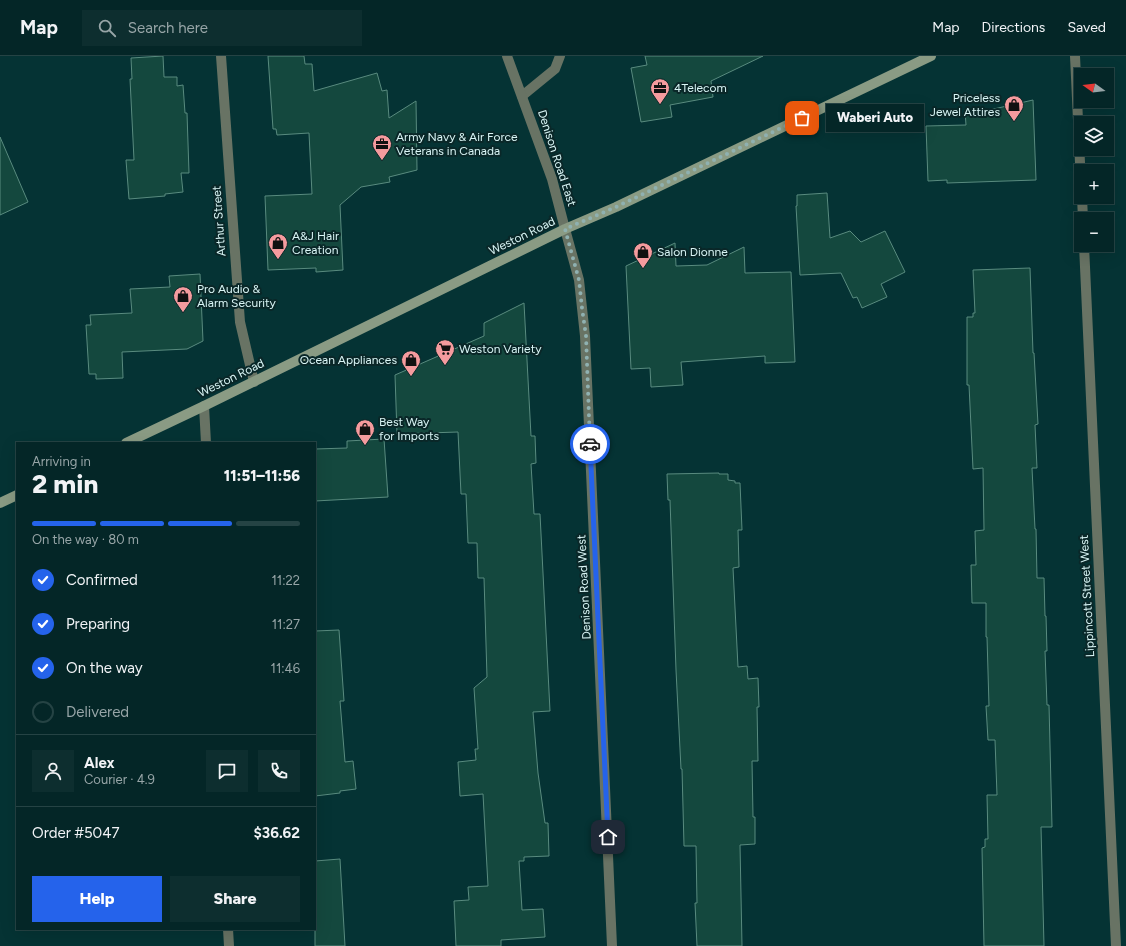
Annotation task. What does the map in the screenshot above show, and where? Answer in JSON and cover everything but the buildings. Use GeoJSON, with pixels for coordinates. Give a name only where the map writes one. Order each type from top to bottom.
{"type":"FeatureCollection","features":[{"type":"Feature","properties":{"kind":"main road","name":"Weston Road"},"geometry":{"type":"LineString","coordinates":[[128,442],[254,382],[565,229],[616,207],[931,56]]}},
{"type":"Feature","properties":{"kind":"main road"},"geometry":{"type":"LineString","coordinates":[[0,503],[16,495]]}},
{"type":"Feature","properties":{"kind":"street","name":"Arthur Street"},"geometry":{"type":"LineString","coordinates":[[221,56],[240,322],[254,382]]}},
{"type":"Feature","properties":{"kind":"street","name":"Denison Road East"},"geometry":{"type":"LineString","coordinates":[[507,56],[552,179],[565,229]]}},
{"type":"Feature","properties":{"kind":"street"},"geometry":{"type":"LineString","coordinates":[[522,96],[555,69],[560,56]]}},
{"type":"Feature","properties":{"kind":"street"},"geometry":{"type":"LineString","coordinates":[[1075,56],[1080,164]]}},
{"type":"Feature","properties":{"kind":"street","name":"Denison Road West"},"geometry":{"type":"LineString","coordinates":[[565,229],[579,280],[586,336],[612,946]]}},
{"type":"Feature","properties":{"kind":"street","name":"Lippincott Street West"},"geometry":{"type":"LineString","coordinates":[[1084,252],[1116,946]]}},
{"type":"Feature","properties":{"kind":"street"},"geometry":{"type":"LineString","coordinates":[[204,406],[206,442]]}},
{"type":"Feature","properties":{"kind":"street"},"geometry":{"type":"LineString","coordinates":[[228,930],[229,946]]}},
{"type":"Feature","properties":{"kind":"way so far"},"geometry":{"type":"LineString","coordinates":[[590,444],[586,336],[579,280],[565,229],[616,207],[802,118]]}},
{"type":"Feature","properties":{"kind":"place","name":"4Telecom"},"geometry":{"type":"Point","coordinates":[660,105]}},
{"type":"Feature","properties":{"kind":"place","name":"Waberi Auto"},"geometry":{"type":"Point","coordinates":[802,118]}},
{"type":"Feature","properties":{"kind":"place","name":"Priceless Jewel Attires"},"geometry":{"type":"Point","coordinates":[1014,122]}},
{"type":"Feature","properties":{"kind":"place","name":"Army Navy & Air Force Veterans in Canada"},"geometry":{"type":"Point","coordinates":[382,161]}},
{"type":"Feature","properties":{"kind":"place","name":"A&J Hair Creation"},"geometry":{"type":"Point","coordinates":[278,260]}},
{"type":"Feature","properties":{"kind":"place","name":"Salon Dionne"},"geometry":{"type":"Point","coordinates":[643,269]}},
{"type":"Feature","properties":{"kind":"place","name":"Pro Audio & Alarm Security"},"geometry":{"type":"Point","coordinates":[183,313]}},
{"type":"Feature","properties":{"kind":"place","name":"Weston Variety"},"geometry":{"type":"Point","coordinates":[445,366]}},
{"type":"Feature","properties":{"kind":"place","name":"Ocean Appliances"},"geometry":{"type":"Point","coordinates":[411,377]}},
{"type":"Feature","properties":{"kind":"place","name":"Best Way for Imports"},"geometry":{"type":"Point","coordinates":[365,446]}},
{"type":"Feature","properties":{"kind":"route"},"geometry":{"type":"LineString","coordinates":[[590,444],[608,837]]}}]}
